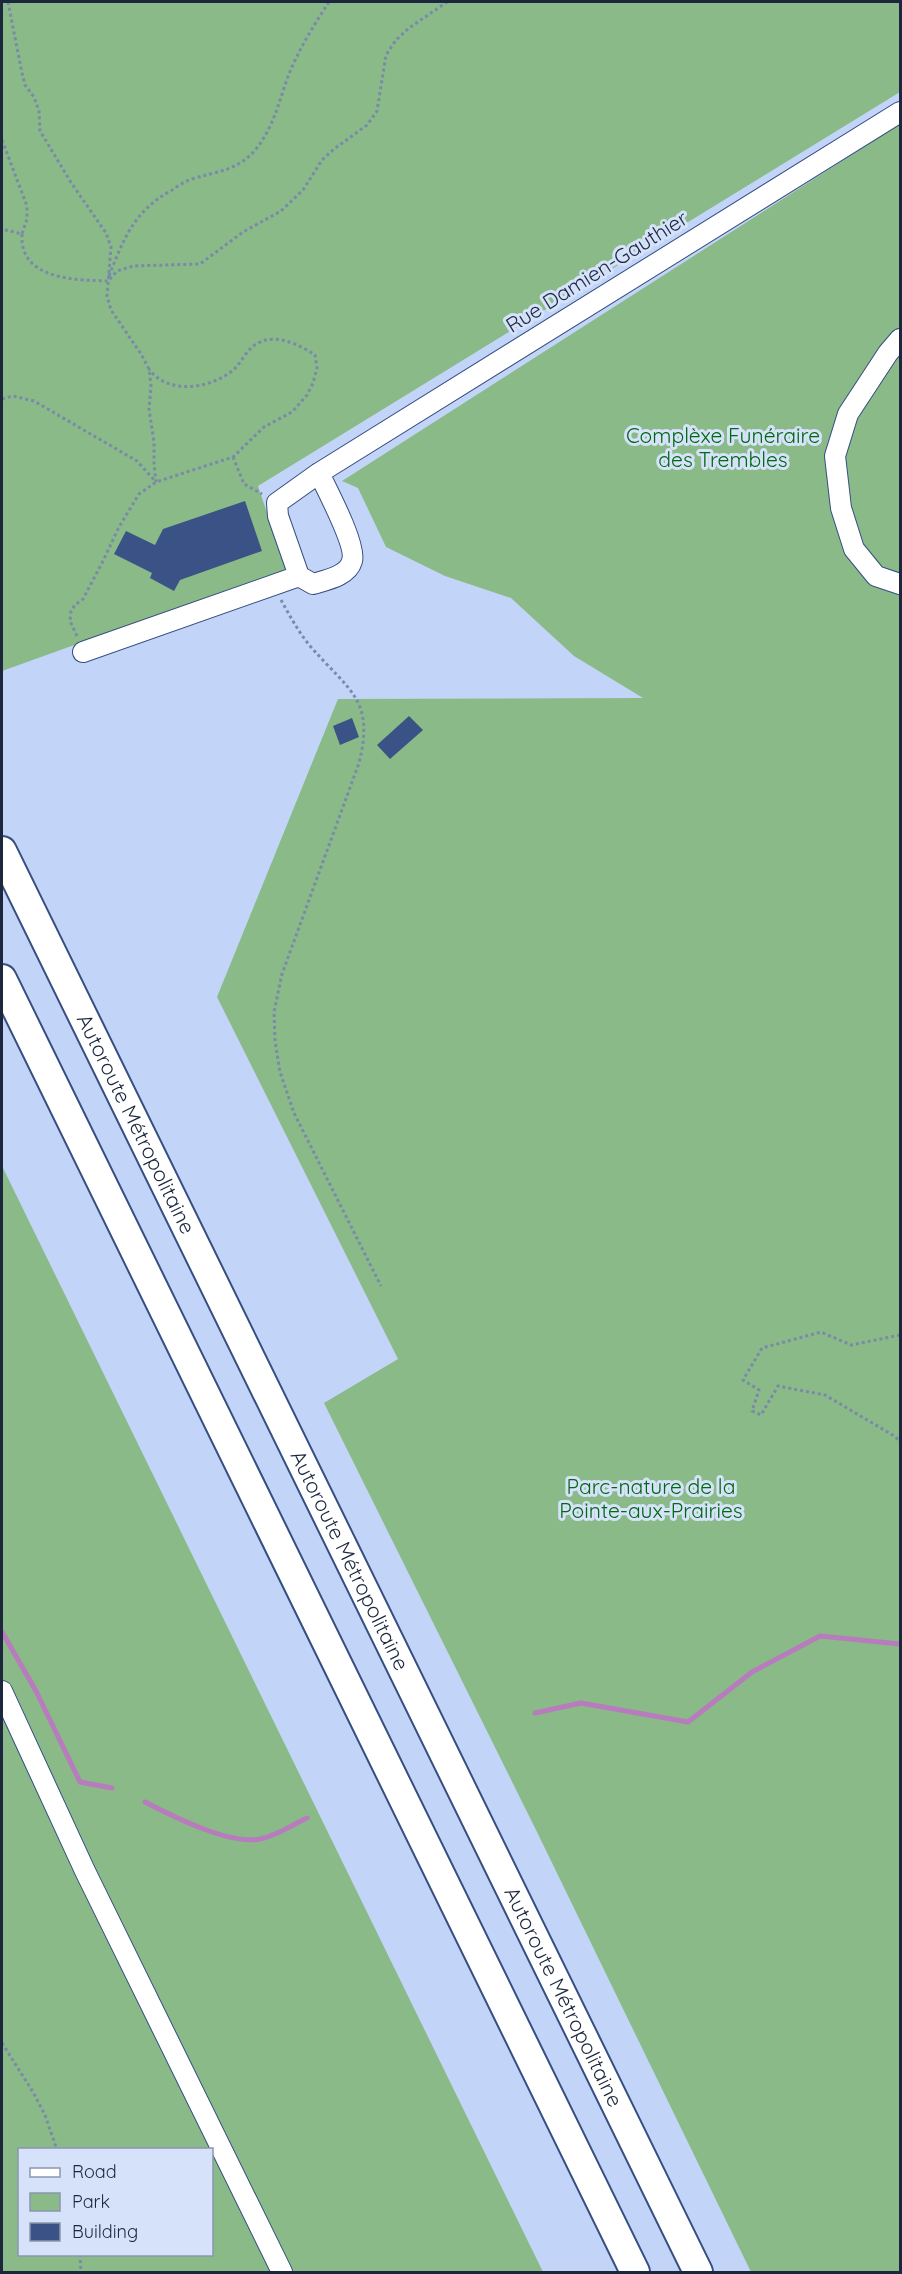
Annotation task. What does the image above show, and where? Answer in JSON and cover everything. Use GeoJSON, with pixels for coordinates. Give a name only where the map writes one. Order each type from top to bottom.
{"type":"FeatureCollection","features":[{"type":"Feature","properties":{"kind":"highway","name":"Autoroute Métropolitaine"},"geometry":{"type":"LineString","coordinates":[[2,850],[698,2272]]}},
{"type":"Feature","properties":{"kind":"highway"},"geometry":{"type":"LineString","coordinates":[[2,979],[634,2272]]}},
{"type":"Feature","properties":{"kind":"street","name":"Rue Damien-Gauthier"},"geometry":{"type":"LineString","coordinates":[[278,503],[319,473],[900,112]]}},
{"type":"Feature","properties":{"kind":"street"},"geometry":{"type":"LineString","coordinates":[[900,339],[848,414],[835,456],[842,508],[854,549],[876,576],[900,584]]}},
{"type":"Feature","properties":{"kind":"street"},"geometry":{"type":"LineString","coordinates":[[278,503],[278,516],[299,576],[313,584],[343,573],[352,563],[353,552],[345,528],[319,473]]}},
{"type":"Feature","properties":{"kind":"street"},"geometry":{"type":"LineString","coordinates":[[83,652],[299,576]]}},
{"type":"Feature","properties":{"kind":"street"},"geometry":{"type":"LineString","coordinates":[[2,1691],[85,1871],[282,2272]]}},
{"type":"Feature","properties":{"kind":"path"},"geometry":{"type":"LineString","coordinates":[[8,2],[21,61],[21,73],[39,111],[40,131],[72,184],[106,233],[111,247],[106,296],[111,310],[141,354],[148,369],[151,386],[148,409],[154,442],[156,482]]}},
{"type":"Feature","properties":{"kind":"path"},"geometry":{"type":"LineString","coordinates":[[108,281],[124,237],[141,213],[155,199],[190,179],[240,165],[256,149],[280,106],[287,81],[304,44],[329,2]]}},
{"type":"Feature","properties":{"kind":"path"},"geometry":{"type":"LineString","coordinates":[[108,281],[117,271],[133,266],[200,264],[243,232],[281,211],[303,190],[322,160],[367,125],[376,111],[386,55],[396,40],[409,28],[447,2]]}},
{"type":"Feature","properties":{"kind":"path"},"geometry":{"type":"LineString","coordinates":[[2,140],[27,206],[27,219],[22,234],[25,254],[44,273],[73,279],[108,281]]}},
{"type":"Feature","properties":{"kind":"path"},"geometry":{"type":"LineString","coordinates":[[2,229],[22,234]]}},
{"type":"Feature","properties":{"kind":"path"},"geometry":{"type":"LineString","coordinates":[[83,652],[70,621],[71,611],[83,599],[127,511],[139,494],[156,482],[233,457],[264,427],[292,412],[307,395],[317,368],[315,355],[301,345],[284,341],[258,343],[246,353],[235,369],[217,381],[202,386],[165,383],[148,369]]}},
{"type":"Feature","properties":{"kind":"path"},"geometry":{"type":"LineString","coordinates":[[2,399],[14,396],[34,401],[137,461],[156,482]]}},
{"type":"Feature","properties":{"kind":"path"},"geometry":{"type":"LineString","coordinates":[[233,457],[244,484],[278,503]]}},
{"type":"Feature","properties":{"kind":"path"},"geometry":{"type":"LineString","coordinates":[[272,585],[301,635],[353,691],[363,711],[364,744],[359,764],[282,974],[274,1012],[275,1041],[280,1072],[294,1113],[381,1286]]}},
{"type":"Feature","properties":{"kind":"path"},"geometry":{"type":"LineString","coordinates":[[900,1335],[851,1344],[820,1332],[762,1348],[743,1380],[759,1390],[752,1411],[761,1415],[778,1386],[825,1395],[896,1437],[900,1443]]}},
{"type":"Feature","properties":{"kind":"path"},"geometry":{"type":"LineString","coordinates":[[2,2043],[45,2115],[56,2148]]}},
{"type":"Feature","properties":{"kind":"path"},"geometry":{"type":"LineString","coordinates":[[80,2256],[81,2272]]}},
{"type":"Feature","properties":{"kind":"green space"},"geometry":{"type":"Polygon","coordinates":[[[2,2],[900,2],[900,92],[258,486],[286,569],[2,671],[2,2]]]}},
{"type":"Feature","properties":{"kind":"green space"},"geometry":{"type":"Polygon","coordinates":[[[900,124],[900,2272],[751,2272],[537,1832],[324,1403],[398,1359],[217,997],[338,699],[643,698],[574,656],[511,598],[445,576],[386,547],[358,488],[342,481],[900,124]]]}},
{"type":"Feature","properties":{"kind":"green space"},"geometry":{"type":"Polygon","coordinates":[[[2,1166],[543,2272],[2,2272],[2,1166]]]}},
{"type":"Feature","properties":{"kind":"building"},"geometry":{"type":"Polygon","coordinates":[[[245,501],[262,551],[180,580],[174,591],[150,578],[152,573],[114,554],[126,531],[155,545],[163,529],[245,501]]]}},
{"type":"Feature","properties":{"kind":"building"},"geometry":{"type":"Polygon","coordinates":[[[409,716],[423,730],[390,759],[377,745],[409,716]]]}},
{"type":"Feature","properties":{"kind":"building"},"geometry":{"type":"Polygon","coordinates":[[[352,718],[359,737],[340,745],[333,726],[352,718]]]}},
{"type":"Feature","properties":{"kind":"waterway"},"geometry":{"type":"LineString","coordinates":[[2,1632],[36,1691],[80,1782],[112,1788]]}},
{"type":"Feature","properties":{"kind":"waterway"},"geometry":{"type":"LineString","coordinates":[[535,1713],[581,1703],[688,1722],[752,1672],[820,1636],[900,1644]]}},
{"type":"Feature","properties":{"kind":"waterway"},"geometry":{"type":"LineString","coordinates":[[145,1802],[217,1834],[247,1840],[272,1835],[307,1818]]}},
{"type":"Feature","properties":{"kind":"park label","name":"Complèxe Funéraire des Trembles"},"geometry":{"type":"Point","coordinates":[723,448]}},
{"type":"Feature","properties":{"kind":"park label","name":"Parc-nature de la Pointe-aux-Prairies"},"geometry":{"type":"Point","coordinates":[651,1499]}}]}
